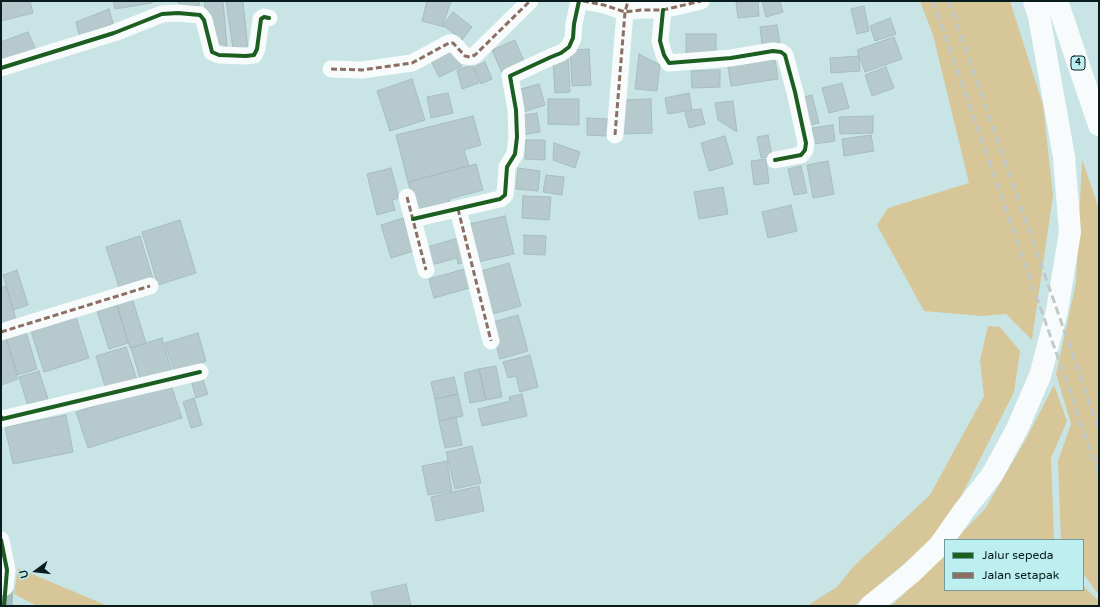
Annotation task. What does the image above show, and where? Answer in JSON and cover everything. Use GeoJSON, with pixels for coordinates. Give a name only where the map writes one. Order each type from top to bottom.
{"type":"FeatureCollection","features":[{"type":"Feature","properties":{"kind":"highway"},"geometry":{"type":"LineString","coordinates":[[870,606],[910,574],[939,546],[965,509],[992,475],[1017,428],[1040,376],[1057,311],[1070,232],[1064,157],[1040,16],[1034,1]]}},
{"type":"Feature","properties":{"kind":"highway","name":"4"},"geometry":{"type":"LineString","coordinates":[[1057,1],[1099,125]]}},
{"type":"Feature","properties":{"kind":"street"},"geometry":{"type":"LineString","coordinates":[[331,69],[362,70],[412,63],[449,43],[453,43],[465,56],[470,57],[475,55],[530,1]]}},
{"type":"Feature","properties":{"kind":"street"},"geometry":{"type":"LineString","coordinates":[[413,219],[500,199],[505,195],[507,167],[515,154],[517,137],[516,110],[510,76],[551,56],[562,53],[569,46],[573,38],[574,24],[579,1]]}},
{"type":"Feature","properties":{"kind":"street"},"geometry":{"type":"LineString","coordinates":[[583,1],[641,10],[663,10],[701,1]]}},
{"type":"Feature","properties":{"kind":"street"},"geometry":{"type":"LineString","coordinates":[[615,135],[626,7]]}},
{"type":"Feature","properties":{"kind":"street"},"geometry":{"type":"LineString","coordinates":[[663,10],[660,41],[664,55],[669,63],[731,58],[773,52],[781,52],[785,55],[806,143],[805,150],[801,155],[775,160]]}},
{"type":"Feature","properties":{"kind":"street"},"geometry":{"type":"LineString","coordinates":[[1,68],[114,32],[162,14],[178,13],[200,15],[204,20],[212,52],[220,55],[254,55],[261,19],[264,17],[269,18]]}},
{"type":"Feature","properties":{"kind":"street"},"geometry":{"type":"LineString","coordinates":[[407,197],[426,270]]}},
{"type":"Feature","properties":{"kind":"street"},"geometry":{"type":"LineString","coordinates":[[458,209],[491,341]]}},
{"type":"Feature","properties":{"kind":"street"},"geometry":{"type":"LineString","coordinates":[[1,332],[150,286]]}},
{"type":"Feature","properties":{"kind":"street"},"geometry":{"type":"LineString","coordinates":[[1,420],[200,372]]}},
{"type":"Feature","properties":{"kind":"street"},"geometry":{"type":"LineString","coordinates":[[1,540],[8,570],[5,587]]}},
{"type":"Feature","properties":{"kind":"shaded area"},"geometry":{"type":"Polygon","coordinates":[[[920,1],[1010,1],[1043,105],[1053,195],[1032,340],[1006,314],[982,316],[924,311],[877,225],[888,208],[969,183],[933,35],[920,1]]]}},
{"type":"Feature","properties":{"kind":"shaded area"},"geometry":{"type":"Polygon","coordinates":[[[1082,159],[1099,209],[1099,594],[1084,574],[1084,539],[1061,539],[1058,461],[1071,424],[1056,374],[1076,283],[1082,159]]]}},
{"type":"Feature","properties":{"kind":"shaded area"},"geometry":{"type":"Polygon","coordinates":[[[988,326],[1000,327],[1020,351],[1014,392],[944,530],[854,606],[807,606],[837,587],[853,567],[930,495],[984,396],[980,360],[988,326]]]}},
{"type":"Feature","properties":{"kind":"shaded area"},"geometry":{"type":"Polygon","coordinates":[[[1054,385],[1067,421],[1051,458],[1054,539],[956,539],[985,509],[1026,439],[1054,385]]]}},
{"type":"Feature","properties":{"kind":"shaded area"},"geometry":{"type":"Polygon","coordinates":[[[944,552],[944,591],[1084,591],[1084,586],[1099,601],[1099,606],[891,606],[944,552]]]}},
{"type":"Feature","properties":{"kind":"shaded area"},"geometry":{"type":"Polygon","coordinates":[[[18,568],[108,606],[37,606],[14,594],[18,568]]]}},
{"type":"Feature","properties":{"kind":"building"},"geometry":{"type":"Polygon","coordinates":[[[1,1],[30,1],[33,13],[1,21],[1,1]]]}},
{"type":"Feature","properties":{"kind":"building"},"geometry":{"type":"Polygon","coordinates":[[[113,1],[152,1],[152,3],[115,9],[113,1]]]}},
{"type":"Feature","properties":{"kind":"building"},"geometry":{"type":"Polygon","coordinates":[[[178,1],[199,1],[200,5],[180,8],[178,1]]]}},
{"type":"Feature","properties":{"kind":"building"},"geometry":{"type":"Polygon","coordinates":[[[204,1],[223,1],[227,46],[210,41],[204,1]]]}},
{"type":"Feature","properties":{"kind":"building"},"geometry":{"type":"Polygon","coordinates":[[[226,1],[243,1],[248,50],[234,55],[226,1]]]}},
{"type":"Feature","properties":{"kind":"building"},"geometry":{"type":"Polygon","coordinates":[[[427,1],[451,1],[443,25],[445,27],[422,21],[427,1]]]}},
{"type":"Feature","properties":{"kind":"building"},"geometry":{"type":"Polygon","coordinates":[[[758,1],[759,16],[738,18],[736,2],[758,1]]]}},
{"type":"Feature","properties":{"kind":"building"},"geometry":{"type":"Polygon","coordinates":[[[762,1],[780,1],[783,12],[766,17],[762,1]]]}},
{"type":"Feature","properties":{"kind":"building"},"geometry":{"type":"Polygon","coordinates":[[[864,6],[869,31],[857,34],[851,9],[864,6]]]}},
{"type":"Feature","properties":{"kind":"building"},"geometry":{"type":"Polygon","coordinates":[[[109,9],[114,27],[80,38],[76,22],[109,9]]]}},
{"type":"Feature","properties":{"kind":"building"},"geometry":{"type":"Polygon","coordinates":[[[453,12],[472,27],[462,40],[443,25],[453,12]]]}},
{"type":"Feature","properties":{"kind":"building"},"geometry":{"type":"Polygon","coordinates":[[[890,18],[896,34],[875,41],[870,26],[890,18]]]}},
{"type":"Feature","properties":{"kind":"building"},"geometry":{"type":"Polygon","coordinates":[[[777,25],[780,43],[762,45],[760,27],[777,25]]]}},
{"type":"Feature","properties":{"kind":"building"},"geometry":{"type":"Polygon","coordinates":[[[28,32],[38,54],[1,66],[1,42],[28,32]]]}},
{"type":"Feature","properties":{"kind":"building"},"geometry":{"type":"Polygon","coordinates":[[[686,34],[716,34],[716,56],[686,55],[686,34]]]}},
{"type":"Feature","properties":{"kind":"building"},"geometry":{"type":"Polygon","coordinates":[[[894,37],[902,59],[865,72],[857,50],[894,37]]]}},
{"type":"Feature","properties":{"kind":"building"},"geometry":{"type":"Polygon","coordinates":[[[515,40],[526,66],[503,75],[492,50],[515,40]]]}},
{"type":"Feature","properties":{"kind":"building"},"geometry":{"type":"Polygon","coordinates":[[[451,49],[462,66],[439,77],[430,59],[451,49]]]}},
{"type":"Feature","properties":{"kind":"building"},"geometry":{"type":"Polygon","coordinates":[[[589,49],[591,85],[572,86],[570,50],[589,49]]]}},
{"type":"Feature","properties":{"kind":"building"},"geometry":{"type":"Polygon","coordinates":[[[639,54],[660,65],[657,91],[635,89],[639,54]]]}},
{"type":"Feature","properties":{"kind":"building"},"geometry":{"type":"Polygon","coordinates":[[[859,56],[860,71],[831,73],[830,58],[859,56]]]}},
{"type":"Feature","properties":{"kind":"building"},"geometry":{"type":"Polygon","coordinates":[[[568,58],[570,92],[555,93],[553,59],[568,58]]]}},
{"type":"Feature","properties":{"kind":"building"},"geometry":{"type":"Polygon","coordinates":[[[775,59],[778,79],[731,86],[728,67],[775,59]]]}},
{"type":"Feature","properties":{"kind":"building"},"geometry":{"type":"Polygon","coordinates":[[[485,62],[492,79],[481,84],[474,67],[485,62]]]}},
{"type":"Feature","properties":{"kind":"building"},"geometry":{"type":"Polygon","coordinates":[[[472,65],[479,83],[462,89],[457,70],[472,65]]]}},
{"type":"Feature","properties":{"kind":"building"},"geometry":{"type":"Polygon","coordinates":[[[886,67],[894,88],[872,96],[865,75],[886,67]]]}},
{"type":"Feature","properties":{"kind":"building"},"geometry":{"type":"Polygon","coordinates":[[[720,70],[720,87],[692,88],[691,71],[720,70]]]}},
{"type":"Feature","properties":{"kind":"building"},"geometry":{"type":"Polygon","coordinates":[[[412,79],[425,120],[390,131],[377,91],[412,79]]]}},
{"type":"Feature","properties":{"kind":"building"},"geometry":{"type":"Polygon","coordinates":[[[842,83],[849,108],[829,113],[822,88],[842,83]]]}},
{"type":"Feature","properties":{"kind":"building"},"geometry":{"type":"Polygon","coordinates":[[[539,84],[545,105],[523,112],[517,90],[539,84]]]}},
{"type":"Feature","properties":{"kind":"building"},"geometry":{"type":"Polygon","coordinates":[[[448,93],[453,113],[431,118],[427,97],[448,93]]]}},
{"type":"Feature","properties":{"kind":"building"},"geometry":{"type":"Polygon","coordinates":[[[689,93],[692,110],[668,114],[665,98],[689,93]]]}},
{"type":"Feature","properties":{"kind":"building"},"geometry":{"type":"Polygon","coordinates":[[[812,95],[819,123],[806,126],[799,98],[812,95]]]}},
{"type":"Feature","properties":{"kind":"building"},"geometry":{"type":"Polygon","coordinates":[[[548,99],[579,99],[579,125],[548,124],[548,99]]]}},
{"type":"Feature","properties":{"kind":"building"},"geometry":{"type":"Polygon","coordinates":[[[651,99],[652,133],[622,134],[621,100],[651,99]]]}},
{"type":"Feature","properties":{"kind":"building"},"geometry":{"type":"Polygon","coordinates":[[[733,101],[737,132],[718,120],[715,103],[733,101]]]}},
{"type":"Feature","properties":{"kind":"building"},"geometry":{"type":"Polygon","coordinates":[[[701,109],[705,124],[689,128],[685,113],[692,110],[701,109]]]}},
{"type":"Feature","properties":{"kind":"building"},"geometry":{"type":"Polygon","coordinates":[[[537,113],[540,132],[522,135],[519,116],[537,113]]]}},
{"type":"Feature","properties":{"kind":"building"},"geometry":{"type":"Polygon","coordinates":[[[473,116],[481,145],[464,150],[469,166],[408,182],[396,135],[473,116]]]}},
{"type":"Feature","properties":{"kind":"building"},"geometry":{"type":"Polygon","coordinates":[[[873,116],[873,133],[840,134],[839,117],[873,116]]]}},
{"type":"Feature","properties":{"kind":"building"},"geometry":{"type":"Polygon","coordinates":[[[587,118],[608,119],[607,136],[587,135],[587,118]]]}},
{"type":"Feature","properties":{"kind":"building"},"geometry":{"type":"Polygon","coordinates":[[[833,125],[835,141],[814,144],[812,128],[833,125]]]}},
{"type":"Feature","properties":{"kind":"building"},"geometry":{"type":"Polygon","coordinates":[[[768,135],[772,156],[761,158],[757,137],[768,135]]]}},
{"type":"Feature","properties":{"kind":"building"},"geometry":{"type":"Polygon","coordinates":[[[871,135],[874,151],[844,156],[842,139],[871,135]]]}},
{"type":"Feature","properties":{"kind":"building"},"geometry":{"type":"Polygon","coordinates":[[[725,136],[733,164],[709,171],[701,143],[725,136]]]}},
{"type":"Feature","properties":{"kind":"building"},"geometry":{"type":"Polygon","coordinates":[[[526,140],[545,140],[545,160],[525,159],[526,140]]]}},
{"type":"Feature","properties":{"kind":"building"},"geometry":{"type":"Polygon","coordinates":[[[554,143],[580,152],[575,168],[553,160],[554,143]]]}},
{"type":"Feature","properties":{"kind":"building"},"geometry":{"type":"Polygon","coordinates":[[[766,159],[769,183],[754,185],[751,161],[766,159]]]}},
{"type":"Feature","properties":{"kind":"building"},"geometry":{"type":"Polygon","coordinates":[[[828,161],[834,194],[813,198],[807,165],[828,161]]]}},
{"type":"Feature","properties":{"kind":"building"},"geometry":{"type":"Polygon","coordinates":[[[476,164],[483,190],[449,199],[451,205],[417,214],[408,182],[476,164]]]}},
{"type":"Feature","properties":{"kind":"building"},"geometry":{"type":"Polygon","coordinates":[[[801,166],[807,193],[794,195],[788,169],[801,166]]]}},
{"type":"Feature","properties":{"kind":"building"},"geometry":{"type":"Polygon","coordinates":[[[391,168],[399,198],[392,200],[395,210],[377,215],[367,174],[391,168]]]}},
{"type":"Feature","properties":{"kind":"building"},"geometry":{"type":"Polygon","coordinates":[[[518,168],[540,171],[538,191],[516,189],[518,168]]]}},
{"type":"Feature","properties":{"kind":"building"},"geometry":{"type":"Polygon","coordinates":[[[546,175],[564,177],[562,195],[543,192],[546,175]]]}},
{"type":"Feature","properties":{"kind":"building"},"geometry":{"type":"Polygon","coordinates":[[[723,187],[728,214],[699,219],[694,192],[723,187]]]}},
{"type":"Feature","properties":{"kind":"building"},"geometry":{"type":"Polygon","coordinates":[[[523,196],[551,197],[549,220],[522,218],[523,196]]]}},
{"type":"Feature","properties":{"kind":"building"},"geometry":{"type":"Polygon","coordinates":[[[791,205],[797,231],[768,238],[762,212],[791,205]]]}},
{"type":"Feature","properties":{"kind":"building"},"geometry":{"type":"Polygon","coordinates":[[[505,216],[514,254],[473,263],[465,225],[505,216]]]}},
{"type":"Feature","properties":{"kind":"building"},"geometry":{"type":"Polygon","coordinates":[[[403,218],[414,251],[391,258],[381,225],[403,218]]]}},
{"type":"Feature","properties":{"kind":"building"},"geometry":{"type":"Polygon","coordinates":[[[180,220],[196,273],[158,285],[142,232],[180,220]]]}},
{"type":"Feature","properties":{"kind":"building"},"geometry":{"type":"Polygon","coordinates":[[[524,235],[546,236],[545,255],[524,254],[524,235]]]}},
{"type":"Feature","properties":{"kind":"building"},"geometry":{"type":"Polygon","coordinates":[[[140,236],[153,279],[120,290],[106,247],[140,236]]]}},
{"type":"Feature","properties":{"kind":"building"},"geometry":{"type":"Polygon","coordinates":[[[462,237],[469,261],[458,264],[457,258],[431,265],[427,247],[462,237]]]}},
{"type":"Feature","properties":{"kind":"building"},"geometry":{"type":"Polygon","coordinates":[[[509,263],[521,306],[489,315],[478,272],[509,263]]]}},
{"type":"Feature","properties":{"kind":"building"},"geometry":{"type":"Polygon","coordinates":[[[468,268],[473,287],[434,298],[429,279],[468,268]]]}},
{"type":"Feature","properties":{"kind":"building"},"geometry":{"type":"Polygon","coordinates":[[[17,270],[28,305],[13,310],[3,275],[17,270]]]}},
{"type":"Feature","properties":{"kind":"building"},"geometry":{"type":"Polygon","coordinates":[[[6,286],[17,322],[1,327],[1,288],[6,286]]]}},
{"type":"Feature","properties":{"kind":"building"},"geometry":{"type":"Polygon","coordinates":[[[132,298],[146,343],[130,348],[116,302],[132,298]]]}},
{"type":"Feature","properties":{"kind":"building"},"geometry":{"type":"Polygon","coordinates":[[[117,305],[128,343],[109,349],[97,311],[117,305]]]}},
{"type":"Feature","properties":{"kind":"building"},"geometry":{"type":"Polygon","coordinates":[[[75,314],[89,358],[44,372],[30,328],[75,314]]]}},
{"type":"Feature","properties":{"kind":"building"},"geometry":{"type":"Polygon","coordinates":[[[518,315],[528,351],[500,359],[490,323],[518,315]]]}},
{"type":"Feature","properties":{"kind":"building"},"geometry":{"type":"Polygon","coordinates":[[[26,332],[37,369],[18,375],[6,338],[26,332]]]}},
{"type":"Feature","properties":{"kind":"building"},"geometry":{"type":"Polygon","coordinates":[[[198,333],[206,361],[174,371],[165,343],[198,333]]]}},
{"type":"Feature","properties":{"kind":"building"},"geometry":{"type":"Polygon","coordinates":[[[5,336],[18,379],[1,385],[1,337],[5,336]]]}},
{"type":"Feature","properties":{"kind":"building"},"geometry":{"type":"Polygon","coordinates":[[[162,338],[172,372],[141,382],[131,348],[162,338]]]}},
{"type":"Feature","properties":{"kind":"building"},"geometry":{"type":"Polygon","coordinates":[[[126,347],[138,383],[107,393],[96,356],[126,347]]]}},
{"type":"Feature","properties":{"kind":"building"},"geometry":{"type":"Polygon","coordinates":[[[530,355],[538,387],[520,392],[516,376],[508,378],[503,362],[530,355]]]}},
{"type":"Feature","properties":{"kind":"building"},"geometry":{"type":"Polygon","coordinates":[[[496,366],[502,397],[486,400],[479,369],[496,366]]]}},
{"type":"Feature","properties":{"kind":"building"},"geometry":{"type":"Polygon","coordinates":[[[479,369],[486,400],[470,403],[464,373],[479,369]]]}},
{"type":"Feature","properties":{"kind":"building"},"geometry":{"type":"Polygon","coordinates":[[[39,371],[49,402],[29,409],[19,377],[39,371]]]}},
{"type":"Feature","properties":{"kind":"building"},"geometry":{"type":"Polygon","coordinates":[[[202,377],[208,394],[196,398],[191,380],[202,377]]]}},
{"type":"Feature","properties":{"kind":"building"},"geometry":{"type":"Polygon","coordinates":[[[454,377],[458,394],[435,399],[431,382],[454,377]]]}},
{"type":"Feature","properties":{"kind":"building"},"geometry":{"type":"Polygon","coordinates":[[[170,382],[182,418],[88,448],[76,412],[170,382]]]}},
{"type":"Feature","properties":{"kind":"building"},"geometry":{"type":"Polygon","coordinates":[[[458,394],[463,416],[439,421],[435,399],[458,394]]]}},
{"type":"Feature","properties":{"kind":"building"},"geometry":{"type":"Polygon","coordinates":[[[522,394],[527,416],[482,426],[478,409],[510,401],[509,397],[522,394]]]}},
{"type":"Feature","properties":{"kind":"building"},"geometry":{"type":"Polygon","coordinates":[[[194,398],[202,425],[191,428],[183,402],[194,398]]]}},
{"type":"Feature","properties":{"kind":"building"},"geometry":{"type":"Polygon","coordinates":[[[66,415],[73,452],[13,464],[5,427],[66,415]]]}},
{"type":"Feature","properties":{"kind":"building"},"geometry":{"type":"Polygon","coordinates":[[[456,417],[462,445],[445,448],[439,421],[456,417]]]}},
{"type":"Feature","properties":{"kind":"building"},"geometry":{"type":"Polygon","coordinates":[[[472,446],[481,483],[455,489],[446,452],[472,446]]]}},
{"type":"Feature","properties":{"kind":"building"},"geometry":{"type":"Polygon","coordinates":[[[447,461],[452,491],[428,495],[422,466],[447,461]]]}},
{"type":"Feature","properties":{"kind":"building"},"geometry":{"type":"Polygon","coordinates":[[[479,486],[484,511],[436,521],[431,497],[479,486]]]}},
{"type":"Feature","properties":{"kind":"building"},"geometry":{"type":"Polygon","coordinates":[[[406,584],[411,606],[374,606],[371,592],[406,584]]]}},
{"type":"Feature","properties":{"kind":"tunnel"},"geometry":{"type":"LineString","coordinates":[[4,606],[5,587]]}},
{"type":"Feature","properties":{"kind":"railway"},"geometry":{"type":"LineString","coordinates":[[933,1],[1099,475]]}},
{"type":"Feature","properties":{"kind":"railway"},"geometry":{"type":"LineString","coordinates":[[949,1],[1099,430]]}},
{"type":"Feature","properties":{"kind":"marked path"},"geometry":{"type":"LineString","coordinates":[[331,69],[362,70],[412,63],[449,43],[453,43],[465,56],[470,57],[475,55],[530,1]]}},
{"type":"Feature","properties":{"kind":"marked path"},"geometry":{"type":"LineString","coordinates":[[583,1],[604,5],[625,12],[663,10],[701,1]]}},
{"type":"Feature","properties":{"kind":"marked path"},"geometry":{"type":"LineString","coordinates":[[615,135],[625,12],[628,1]]}},
{"type":"Feature","properties":{"kind":"marked path"},"geometry":{"type":"LineString","coordinates":[[407,197],[426,270]]}},
{"type":"Feature","properties":{"kind":"marked path"},"geometry":{"type":"LineString","coordinates":[[458,209],[491,341]]}},
{"type":"Feature","properties":{"kind":"marked path"},"geometry":{"type":"LineString","coordinates":[[1,332],[150,286]]}},
{"type":"Feature","properties":{"kind":"cycle path"},"geometry":{"type":"LineString","coordinates":[[413,219],[500,199],[505,195],[507,167],[515,154],[517,137],[516,110],[510,76],[561,53],[569,47],[573,38],[574,24],[579,1]]}},
{"type":"Feature","properties":{"kind":"cycle path"},"geometry":{"type":"LineString","coordinates":[[663,10],[660,41],[664,55],[669,63],[731,58],[773,51],[781,52],[785,55],[806,143],[805,150],[801,155],[775,160]]}},
{"type":"Feature","properties":{"kind":"cycle path"},"geometry":{"type":"LineString","coordinates":[[1,68],[114,33],[162,14],[178,13],[200,15],[204,20],[212,52],[219,55],[254,55],[257,49],[261,19],[264,17],[269,18]]}},
{"type":"Feature","properties":{"kind":"cycle path"},"geometry":{"type":"LineString","coordinates":[[1,417],[2,419],[200,372]]}},
{"type":"Feature","properties":{"kind":"cycle path"},"geometry":{"type":"LineString","coordinates":[[1,540],[7,570],[4,606]]}}]}
